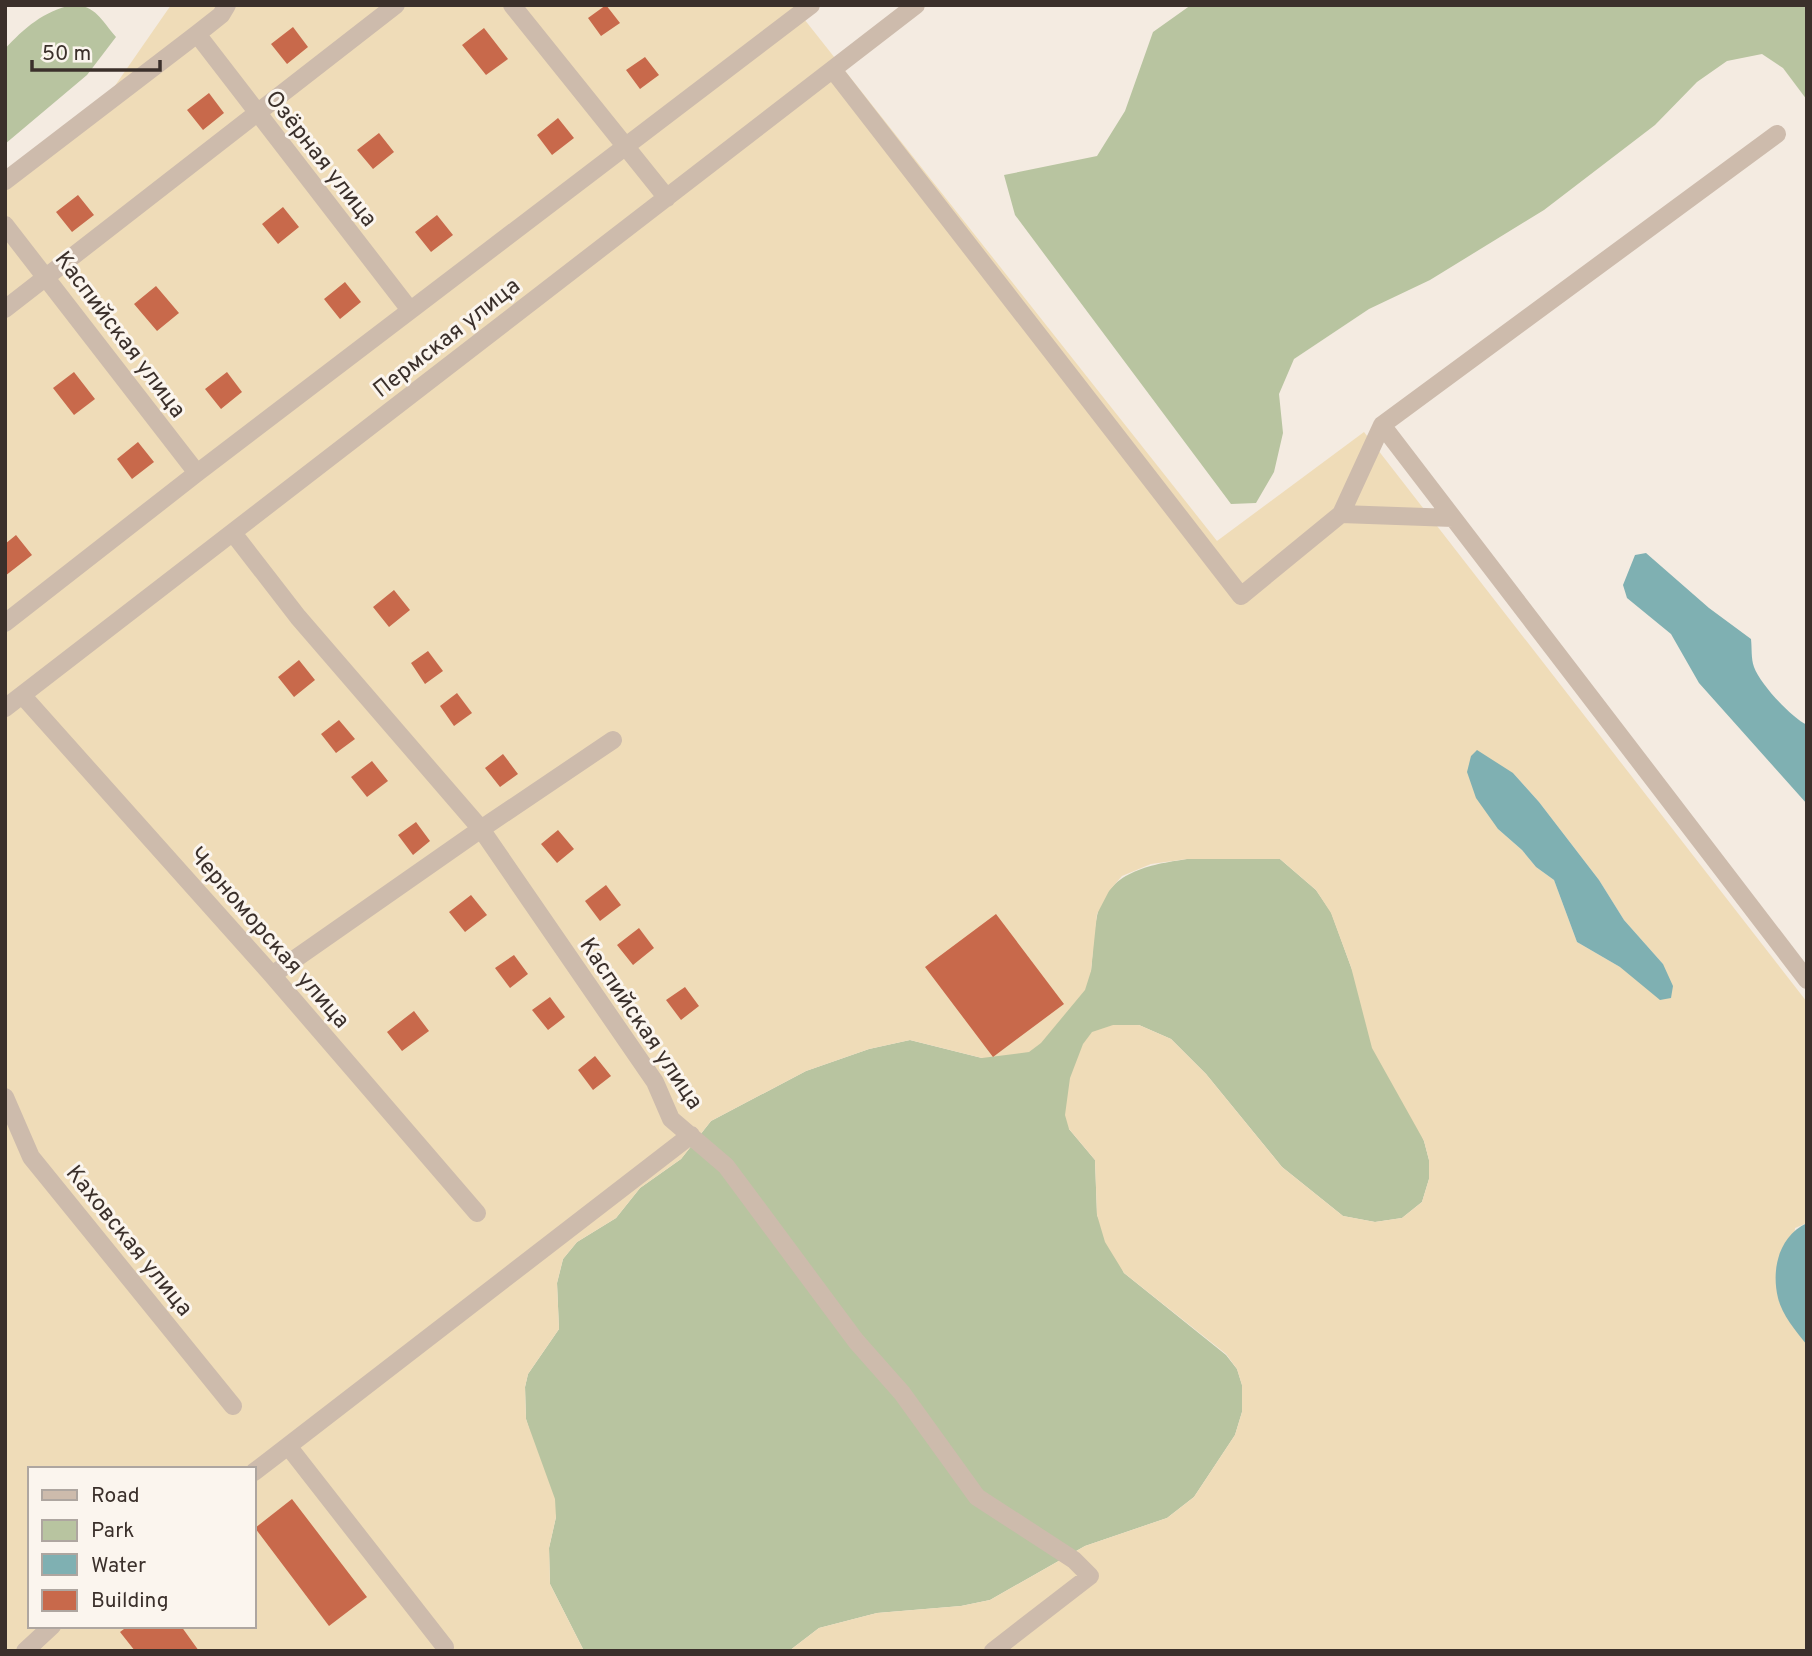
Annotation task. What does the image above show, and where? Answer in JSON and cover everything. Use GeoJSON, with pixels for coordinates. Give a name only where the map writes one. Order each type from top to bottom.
{"type":"FeatureCollection","features":[{"type":"Feature","properties":{"kind":"street"},"geometry":{"type":"LineString","coordinates":[[5,181],[221,15],[227,5]]}},
{"type":"Feature","properties":{"kind":"street"},"geometry":{"type":"LineString","coordinates":[[5,309],[396,5]]}},
{"type":"Feature","properties":{"kind":"street"},"geometry":{"type":"LineString","coordinates":[[512,5],[667,198]]}},
{"type":"Feature","properties":{"kind":"street"},"geometry":{"type":"LineString","coordinates":[[5,623],[197,473],[811,5]]}},
{"type":"Feature","properties":{"kind":"street","name":"Пермская улица"},"geometry":{"type":"LineString","coordinates":[[5,708],[916,5]]}},
{"type":"Feature","properties":{"kind":"street","name":"Озёрная улица"},"geometry":{"type":"LineString","coordinates":[[197,34],[410,310]]}},
{"type":"Feature","properties":{"kind":"street"},"geometry":{"type":"LineString","coordinates":[[832,70],[1241,596],[1341,514],[1381,425],[1777,134]]}},
{"type":"Feature","properties":{"kind":"street","name":"Каспийская улица"},"geometry":{"type":"LineString","coordinates":[[5,225],[197,473]]}},
{"type":"Feature","properties":{"kind":"street"},"geometry":{"type":"LineString","coordinates":[[1381,425],[1807,980]]}},
{"type":"Feature","properties":{"kind":"street"},"geometry":{"type":"LineString","coordinates":[[1341,514],[1453,518]]}},
{"type":"Feature","properties":{"kind":"street","name":"Каспийская улица"},"geometry":{"type":"LineString","coordinates":[[233,533],[298,617],[481,828],[655,1082],[671,1119],[726,1166],[856,1341],[902,1393],[977,1497],[1074,1560],[1090,1576],[993,1651]]}},
{"type":"Feature","properties":{"kind":"street","name":"Черноморская улица"},"geometry":{"type":"LineString","coordinates":[[22,695],[272,975],[477,1213]]}},
{"type":"Feature","properties":{"kind":"street"},"geometry":{"type":"LineString","coordinates":[[272,975],[481,828],[613,740]]}},
{"type":"Feature","properties":{"kind":"street","name":"Каховская улица"},"geometry":{"type":"LineString","coordinates":[[5,1097],[31,1157],[233,1406]]}},
{"type":"Feature","properties":{"kind":"street"},"geometry":{"type":"LineString","coordinates":[[256,1470],[691,1135]]}},
{"type":"Feature","properties":{"kind":"street"},"geometry":{"type":"LineString","coordinates":[[288,1446],[445,1647]]}},
{"type":"Feature","properties":{"kind":"street"},"geometry":{"type":"LineString","coordinates":[[25,1651],[50,1628]]}},
{"type":"Feature","properties":{"kind":"green space"},"geometry":{"type":"Polygon","coordinates":[[[72,5],[93,11],[116,37],[87,75],[5,144],[5,49],[35,21],[52,11],[72,5]]]}},
{"type":"Feature","properties":{"kind":"green space"},"geometry":{"type":"Polygon","coordinates":[[[1191,5],[1807,5],[1807,100],[1783,68],[1762,54],[1727,61],[1697,82],[1655,125],[1544,210],[1430,280],[1369,309],[1294,359],[1279,394],[1283,433],[1274,472],[1256,503],[1231,504],[1015,215],[1004,175],[1097,156],[1125,111],[1153,32],[1191,5]]]}},
{"type":"Feature","properties":{"kind":"green space"},"geometry":{"type":"Polygon","coordinates":[[[1187,859],[1280,859],[1316,890],[1331,912],[1351,967],[1424,1141],[1429,1160],[1429,1179],[1422,1202],[1402,1218],[1375,1222],[1343,1216],[1282,1167],[1206,1074],[1171,1039],[1139,1025],[1069,1129],[1095,1160],[1097,1215],[1124,1273],[1226,1355],[1237,1369],[1242,1385],[1242,1412],[1235,1435],[1194,1497],[1167,1518],[1085,1546],[990,1600],[961,1606],[877,1613],[819,1628],[789,1651],[584,1651],[550,1584],[549,1548],[556,1517],[526,1419],[525,1387],[528,1374],[559,1329],[557,1283],[563,1259],[577,1242],[616,1218],[640,1188],[681,1159],[711,1121],[806,1071],[869,1049],[910,1040],[982,1058],[1091,971],[1097,916],[1110,889],[1132,873],[1158,864],[1187,859]]]}},
{"type":"Feature","properties":{"kind":"sand"},"geometry":{"type":"Polygon","coordinates":[[[171,5],[793,5],[1217,541],[1364,432],[1807,1002],[1807,1223],[1795,1228],[1788,1319],[1807,1345],[1807,1651],[789,1651],[819,1628],[877,1613],[961,1606],[990,1600],[1085,1546],[1167,1518],[1194,1497],[1235,1435],[1242,1412],[1242,1385],[1237,1369],[1226,1354],[1124,1273],[1105,1242],[1097,1215],[1095,1160],[1069,1129],[1065,1115],[1070,1078],[1083,1044],[1092,1032],[1113,1025],[1139,1025],[1171,1039],[1206,1074],[1282,1167],[1343,1216],[1375,1222],[1402,1218],[1422,1202],[1429,1179],[1429,1160],[1424,1141],[1372,1048],[1351,967],[1331,913],[1316,890],[1280,859],[1187,859],[1151,864],[1122,876],[1109,891],[1097,914],[1091,971],[1085,990],[1041,1043],[1029,1052],[982,1058],[910,1040],[869,1049],[806,1071],[711,1121],[681,1159],[640,1188],[616,1218],[577,1242],[563,1259],[557,1283],[559,1329],[528,1374],[525,1387],[526,1419],[555,1499],[556,1517],[549,1548],[550,1584],[584,1651],[5,1651],[5,188],[103,103],[171,5]],[[1513,773],[1498,829],[1522,850],[1536,867],[1554,880],[1577,942],[1620,967],[1663,964],[1624,920],[1599,880],[1513,773]]]}},
{"type":"Feature","properties":{"kind":"water"},"geometry":{"type":"Polygon","coordinates":[[[1646,553],[1709,608],[1751,639],[1753,664],[1757,674],[1785,708],[1807,725],[1807,804],[1699,683],[1671,634],[1627,598],[1623,585],[1635,555],[1646,553]]]}},
{"type":"Feature","properties":{"kind":"water"},"geometry":{"type":"Polygon","coordinates":[[[1477,750],[1513,773],[1539,802],[1599,880],[1624,920],[1663,964],[1673,986],[1671,998],[1660,1000],[1620,967],[1577,942],[1554,880],[1536,867],[1522,850],[1498,829],[1476,798],[1467,772],[1471,756],[1477,750]]]}},
{"type":"Feature","properties":{"kind":"water"},"geometry":{"type":"Polygon","coordinates":[[[1807,1223],[1807,1345],[1783,1311],[1778,1298],[1776,1276],[1779,1254],[1784,1245],[1797,1229],[1807,1223]]]}},
{"type":"Feature","properties":{"kind":"building"},"geometry":{"type":"Polygon","coordinates":[[[606,5],[620,23],[601,36],[588,18],[606,5]]]}},
{"type":"Feature","properties":{"kind":"building"},"geometry":{"type":"Polygon","coordinates":[[[293,27],[308,47],[287,64],[271,44],[293,27]]]}},
{"type":"Feature","properties":{"kind":"building"},"geometry":{"type":"Polygon","coordinates":[[[484,28],[508,59],[486,75],[462,45],[484,28]]]}},
{"type":"Feature","properties":{"kind":"building"},"geometry":{"type":"Polygon","coordinates":[[[645,57],[659,75],[640,89],[626,70],[645,57]]]}},
{"type":"Feature","properties":{"kind":"building"},"geometry":{"type":"Polygon","coordinates":[[[209,93],[224,113],[203,130],[187,110],[209,93]]]}},
{"type":"Feature","properties":{"kind":"building"},"geometry":{"type":"Polygon","coordinates":[[[558,118],[574,138],[552,155],[537,135],[558,118]]]}},
{"type":"Feature","properties":{"kind":"building"},"geometry":{"type":"Polygon","coordinates":[[[379,133],[394,152],[373,169],[357,150],[379,133]]]}},
{"type":"Feature","properties":{"kind":"building"},"geometry":{"type":"Polygon","coordinates":[[[78,195],[94,215],[72,232],[56,212],[78,195]]]}},
{"type":"Feature","properties":{"kind":"building"},"geometry":{"type":"Polygon","coordinates":[[[283,207],[299,227],[278,244],[262,224],[283,207]]]}},
{"type":"Feature","properties":{"kind":"building"},"geometry":{"type":"Polygon","coordinates":[[[437,215],[453,235],[431,252],[415,232],[437,215]]]}},
{"type":"Feature","properties":{"kind":"building"},"geometry":{"type":"Polygon","coordinates":[[[345,282],[361,302],[340,319],[324,299],[345,282]]]}},
{"type":"Feature","properties":{"kind":"building"},"geometry":{"type":"Polygon","coordinates":[[[156,286],[179,313],[157,331],[134,304],[156,286]]]}},
{"type":"Feature","properties":{"kind":"building"},"geometry":{"type":"Polygon","coordinates":[[[74,372],[95,399],[74,415],[53,388],[74,372]]]}},
{"type":"Feature","properties":{"kind":"building"},"geometry":{"type":"Polygon","coordinates":[[[227,372],[242,392],[221,409],[205,389],[227,372]]]}},
{"type":"Feature","properties":{"kind":"building"},"geometry":{"type":"Polygon","coordinates":[[[138,442],[154,462],[132,479],[117,459],[138,442]]]}},
{"type":"Feature","properties":{"kind":"building"},"geometry":{"type":"Polygon","coordinates":[[[16,535],[32,555],[5,576],[5,544],[16,535]]]}},
{"type":"Feature","properties":{"kind":"building"},"geometry":{"type":"Polygon","coordinates":[[[394,590],[410,610],[389,627],[373,607],[394,590]]]}},
{"type":"Feature","properties":{"kind":"building"},"geometry":{"type":"Polygon","coordinates":[[[428,651],[443,671],[425,684],[411,663],[428,651]]]}},
{"type":"Feature","properties":{"kind":"building"},"geometry":{"type":"Polygon","coordinates":[[[299,660],[315,680],[294,697],[278,677],[299,660]]]}},
{"type":"Feature","properties":{"kind":"building"},"geometry":{"type":"Polygon","coordinates":[[[457,693],[472,713],[454,726],[440,706],[457,693]]]}},
{"type":"Feature","properties":{"kind":"building"},"geometry":{"type":"Polygon","coordinates":[[[339,720],[355,739],[336,753],[321,734],[339,720]]]}},
{"type":"Feature","properties":{"kind":"building"},"geometry":{"type":"Polygon","coordinates":[[[503,754],[518,774],[500,787],[485,768],[503,754]]]}},
{"type":"Feature","properties":{"kind":"building"},"geometry":{"type":"Polygon","coordinates":[[[372,761],[388,781],[367,797],[351,777],[372,761]]]}},
{"type":"Feature","properties":{"kind":"building"},"geometry":{"type":"Polygon","coordinates":[[[416,822],[430,841],[413,855],[398,835],[416,822]]]}},
{"type":"Feature","properties":{"kind":"building"},"geometry":{"type":"Polygon","coordinates":[[[558,830],[574,849],[557,863],[541,844],[558,830]]]}},
{"type":"Feature","properties":{"kind":"building"},"geometry":{"type":"Polygon","coordinates":[[[606,885],[621,905],[600,921],[585,901],[606,885]]]}},
{"type":"Feature","properties":{"kind":"building"},"geometry":{"type":"Polygon","coordinates":[[[471,895],[487,915],[465,932],[449,912],[471,895]]]}},
{"type":"Feature","properties":{"kind":"building"},"geometry":{"type":"Polygon","coordinates":[[[996,914],[1064,1004],[993,1057],[925,967],[996,914]]]}},
{"type":"Feature","properties":{"kind":"building"},"geometry":{"type":"Polygon","coordinates":[[[639,928],[654,948],[633,965],[617,945],[639,928]]]}},
{"type":"Feature","properties":{"kind":"building"},"geometry":{"type":"Polygon","coordinates":[[[514,955],[528,974],[510,988],[495,968],[514,955]]]}},
{"type":"Feature","properties":{"kind":"building"},"geometry":{"type":"Polygon","coordinates":[[[685,987],[699,1006],[681,1020],[666,1000],[685,987]]]}},
{"type":"Feature","properties":{"kind":"building"},"geometry":{"type":"Polygon","coordinates":[[[550,997],[565,1017],[548,1030],[532,1010],[550,997]]]}},
{"type":"Feature","properties":{"kind":"building"},"geometry":{"type":"Polygon","coordinates":[[[414,1011],[429,1031],[402,1051],[387,1032],[414,1011]]]}},
{"type":"Feature","properties":{"kind":"building"},"geometry":{"type":"Polygon","coordinates":[[[595,1056],[611,1076],[593,1090],[578,1070],[595,1056]]]}},
{"type":"Feature","properties":{"kind":"building"},"geometry":{"type":"Polygon","coordinates":[[[292,1499],[367,1597],[329,1626],[256,1527],[292,1499]]]}},
{"type":"Feature","properties":{"kind":"building"},"geometry":{"type":"Polygon","coordinates":[[[125,1628],[182,1628],[199,1651],[135,1651],[120,1632],[125,1628]]]}}]}
